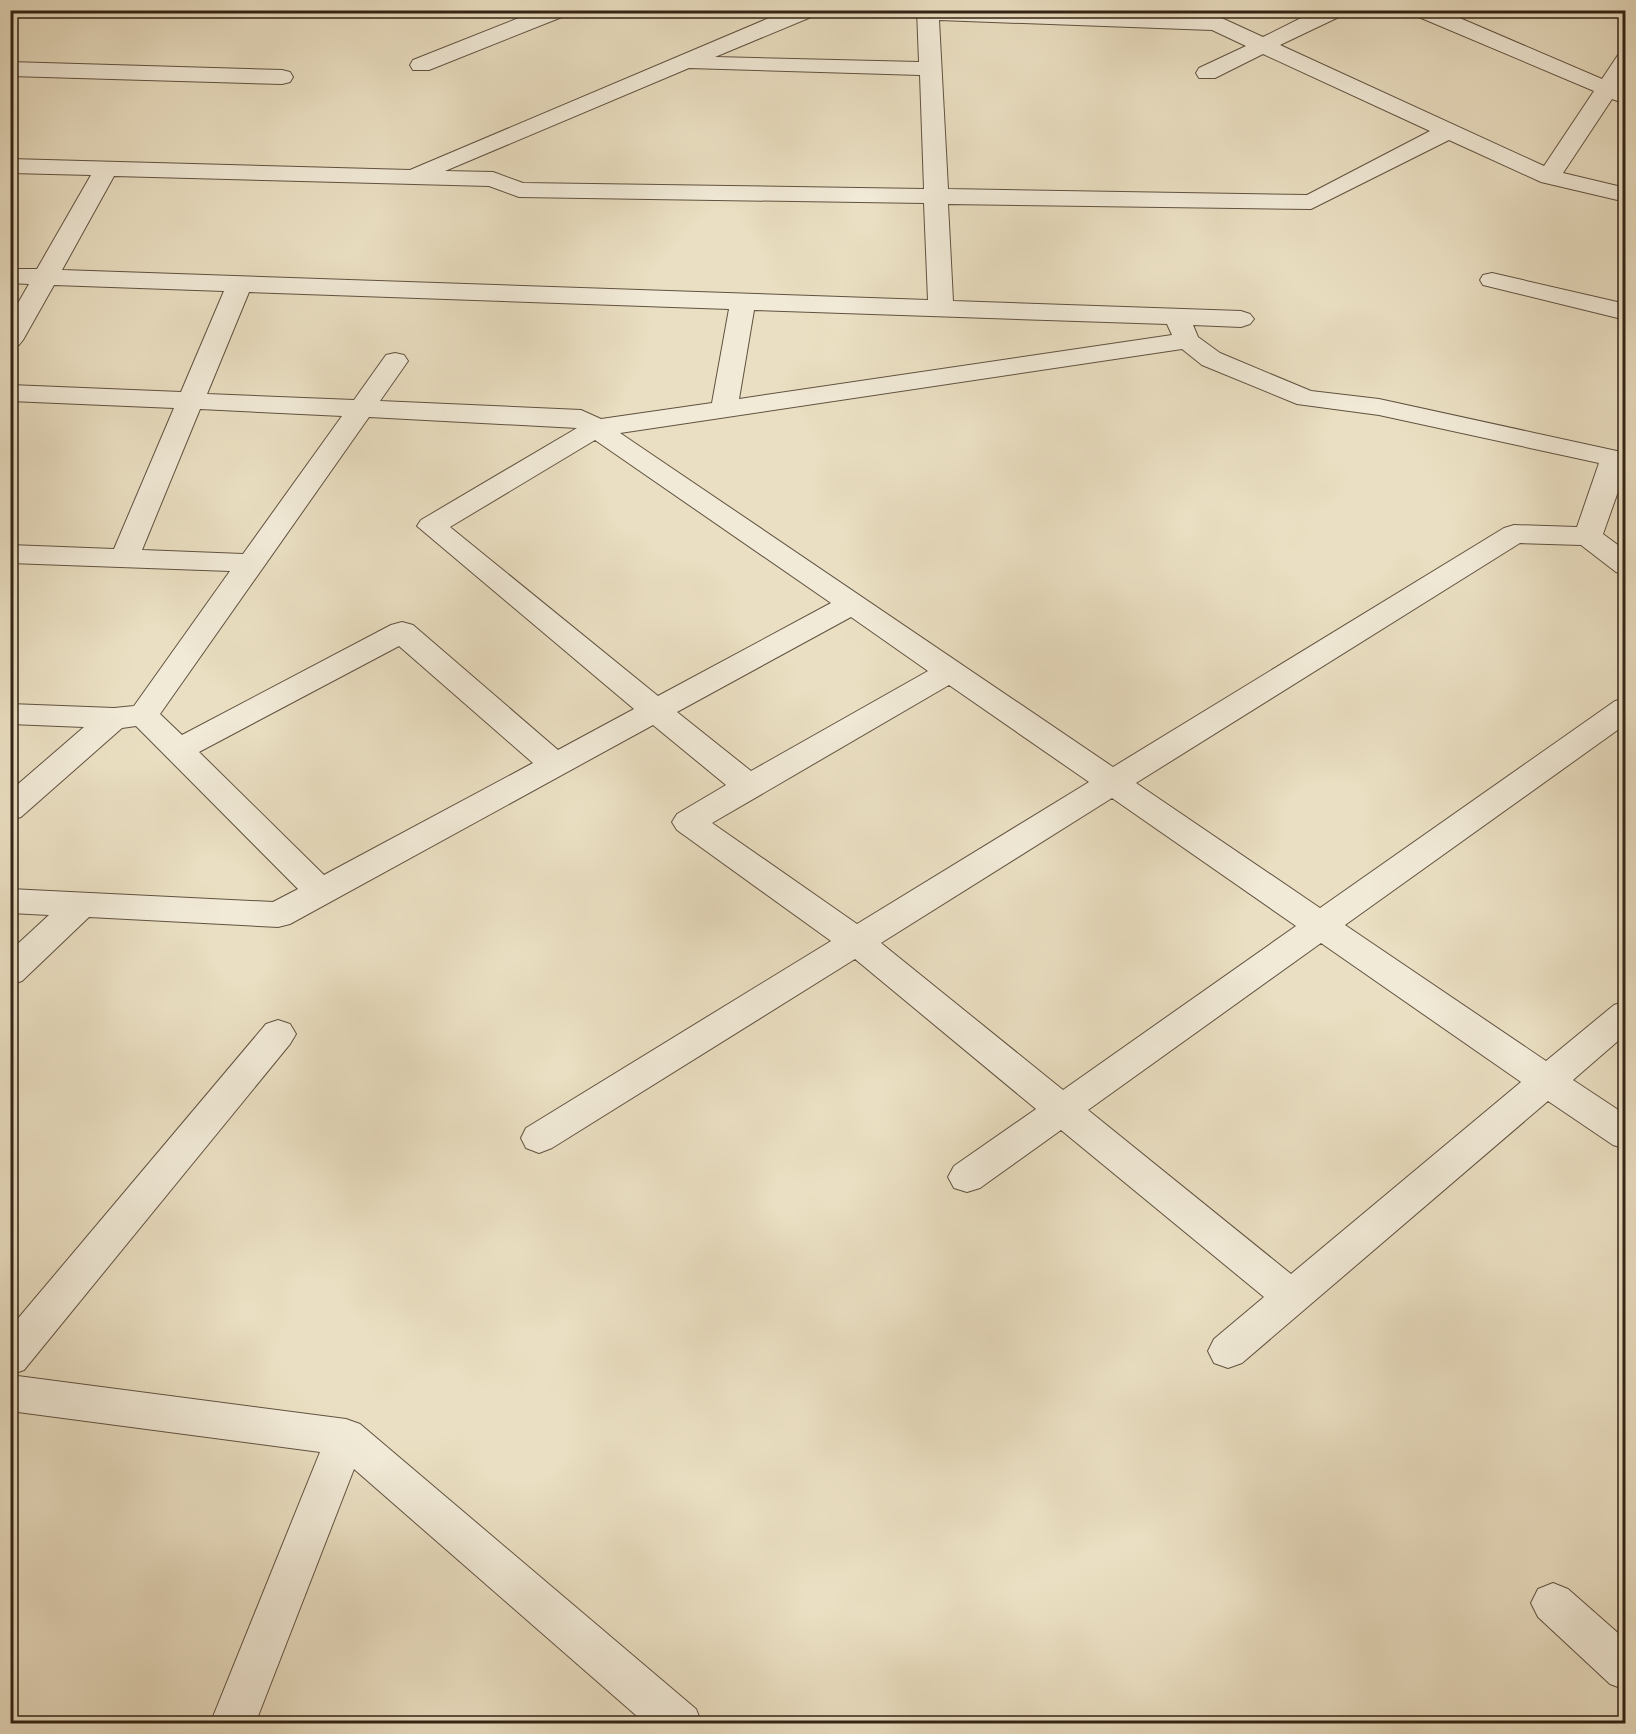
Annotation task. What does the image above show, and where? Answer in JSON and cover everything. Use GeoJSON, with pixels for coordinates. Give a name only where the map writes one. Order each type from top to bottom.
{"type":"FeatureCollection","features":[{"type":"Feature","properties":{"kind":"street"},"geometry":{"type":"LineString","coordinates":[[421,65],[559,10]]}},
{"type":"Feature","properties":{"kind":"street"},"geometry":{"type":"LineString","coordinates":[[409,177],[807,10]]}},
{"type":"Feature","properties":{"kind":"street"},"geometry":{"type":"LineString","coordinates":[[1186,10],[1549,177],[1626,195]]}},
{"type":"Feature","properties":{"kind":"street"},"geometry":{"type":"LineString","coordinates":[[1207,73],[1335,10]]}},
{"type":"Feature","properties":{"kind":"street"},"geometry":{"type":"LineString","coordinates":[[1422,10],[1616,93]]}},
{"type":"Feature","properties":{"kind":"street"},"geometry":{"type":"LineString","coordinates":[[941,308],[928,12],[1216,25]]}},
{"type":"Feature","properties":{"kind":"street"},"geometry":{"type":"LineString","coordinates":[[1549,177],[1616,93],[1626,60]]}},
{"type":"Feature","properties":{"kind":"street"},"geometry":{"type":"LineString","coordinates":[[682,63],[930,69]]}},
{"type":"Feature","properties":{"kind":"street"},"geometry":{"type":"LineString","coordinates":[[10,69],[282,77]]}},
{"type":"Feature","properties":{"kind":"street"},"geometry":{"type":"LineString","coordinates":[[10,166],[493,179],[519,190],[1311,202],[1448,131]]}},
{"type":"Feature","properties":{"kind":"street"},"geometry":{"type":"LineString","coordinates":[[10,340],[107,168]]}},
{"type":"Feature","properties":{"kind":"street"},"geometry":{"type":"LineString","coordinates":[[10,276],[1241,319]]}},
{"type":"Feature","properties":{"kind":"street"},"geometry":{"type":"LineString","coordinates":[[1492,280],[1626,312]]}},
{"type":"Feature","properties":{"kind":"street"},"geometry":{"type":"LineString","coordinates":[[124,558],[240,284]]}},
{"type":"Feature","properties":{"kind":"street"},"geometry":{"type":"LineString","coordinates":[[724,409],[743,302]]}},
{"type":"Feature","properties":{"kind":"street"},"geometry":{"type":"LineString","coordinates":[[1177,316],[1187,341],[1211,359],[1306,398],[1379,407],[1620,460],[1588,536]]}},
{"type":"Feature","properties":{"kind":"street"},"geometry":{"type":"LineString","coordinates":[[749,787],[431,526],[596,428],[1187,341]]}},
{"type":"Feature","properties":{"kind":"street"},"geometry":{"type":"LineString","coordinates":[[10,809],[128,716],[250,563],[395,360]]}},
{"type":"Feature","properties":{"kind":"street"},"geometry":{"type":"LineString","coordinates":[[10,393],[581,418],[1626,1135]]}},
{"type":"Feature","properties":{"kind":"street"},"geometry":{"type":"LineString","coordinates":[[539,1138],[1514,534],[1588,536],[1626,566]]}},
{"type":"Feature","properties":{"kind":"street"},"geometry":{"type":"LineString","coordinates":[[10,554],[250,563]]}},
{"type":"Feature","properties":{"kind":"street"},"geometry":{"type":"LineString","coordinates":[[10,901],[279,915],[852,604]]}},
{"type":"Feature","properties":{"kind":"street"},"geometry":{"type":"LineString","coordinates":[[177,750],[402,632],[556,765]]}},
{"type":"Feature","properties":{"kind":"street"},"geometry":{"type":"LineString","coordinates":[[950,671],[688,822],[856,942],[1291,1297]]}},
{"type":"Feature","properties":{"kind":"street"},"geometry":{"type":"LineString","coordinates":[[967,1177],[1626,708]]}},
{"type":"Feature","properties":{"kind":"street"},"geometry":{"type":"LineString","coordinates":[[10,714],[128,716],[177,750],[321,892]]}},
{"type":"Feature","properties":{"kind":"street"},"geometry":{"type":"LineString","coordinates":[[10,972],[82,904]]}},
{"type":"Feature","properties":{"kind":"street"},"geometry":{"type":"LineString","coordinates":[[1228,1351],[1626,1014]]}},
{"type":"Feature","properties":{"kind":"street"},"geometry":{"type":"LineString","coordinates":[[278,1034],[13,1390],[345,1437],[680,1724]]}},
{"type":"Feature","properties":{"kind":"street"},"geometry":{"type":"LineString","coordinates":[[232,1724],[345,1437]]}},
{"type":"Feature","properties":{"kind":"street"},"geometry":{"type":"LineString","coordinates":[[1553,1603],[1626,1669]]}}]}
